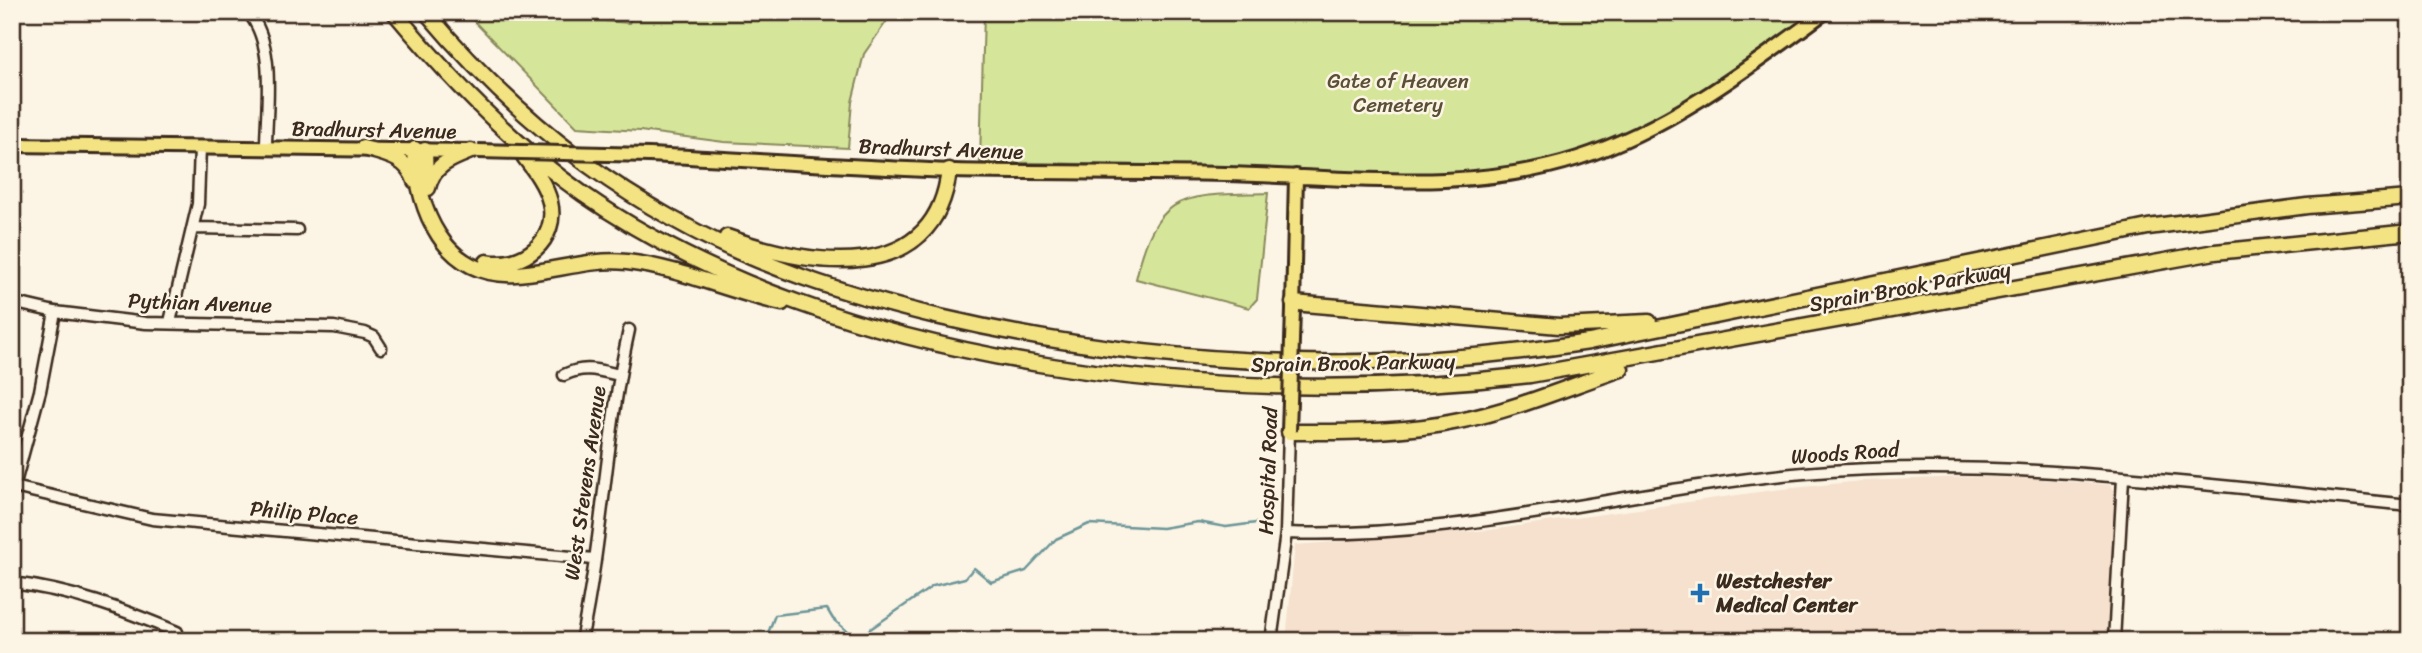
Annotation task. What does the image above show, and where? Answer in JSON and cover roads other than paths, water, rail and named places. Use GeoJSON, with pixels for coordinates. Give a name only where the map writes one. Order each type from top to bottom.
{"type":"FeatureCollection","features":[{"type":"Feature","properties":{"kind":"highway","name":"Sprain Brook Parkway"},"geometry":{"type":"LineString","coordinates":[[394,12],[504,129],[586,196],[668,245],[753,284],[832,313],[1025,360],[1116,375],[1245,387],[1372,388],[1468,382],[1561,371],[2215,252],[2410,232]]}},
{"type":"Feature","properties":{"kind":"highway","name":"Sprain Brook Parkway"},"geometry":{"type":"LineString","coordinates":[[426,12],[482,74],[550,136],[610,180],[674,220],[767,263],[897,306],[1043,338],[1179,357],[1327,364],[1465,358],[1589,342],[2148,227],[2307,206],[2410,198]]}},
{"type":"Feature","properties":{"kind":"highway"},"geometry":{"type":"LineString","coordinates":[[363,148],[404,163],[412,172],[444,230],[475,257],[494,264],[508,264],[533,252],[549,228],[550,201],[540,178],[504,129]]}},
{"type":"Feature","properties":{"kind":"highway"},"geometry":{"type":"LineString","coordinates":[[420,150],[427,218],[443,241],[463,259],[485,270],[517,274],[586,262],[628,262],[670,271],[761,299],[832,313]]}},
{"type":"Feature","properties":{"kind":"highway"},"geometry":{"type":"LineString","coordinates":[[423,193],[437,169],[475,151]]}},
{"type":"Feature","properties":{"kind":"highway"},"geometry":{"type":"LineString","coordinates":[[674,220],[790,257],[826,260],[877,256],[911,243],[930,226],[943,205],[949,170]]}},
{"type":"Feature","properties":{"kind":"highway"},"geometry":{"type":"LineString","coordinates":[[1293,306],[1575,327],[1696,319]]}},
{"type":"Feature","properties":{"kind":"highway"},"geometry":{"type":"LineString","coordinates":[[1289,432],[1395,430],[1457,421],[1506,408],[1669,352]]}},
{"type":"Feature","properties":{"kind":"main road","name":"Bradhurst Avenue"},"geometry":{"type":"LineString","coordinates":[[12,145],[363,148],[649,155],[949,170],[1461,180],[1521,173],[1578,159],[1636,136],[1670,118],[1825,12]]}},
{"type":"Feature","properties":{"kind":"main road","name":"Hospital Road"},"geometry":{"type":"LineString","coordinates":[[1289,432],[1296,176]]}},
{"type":"Feature","properties":{"kind":"street"},"geometry":{"type":"LineString","coordinates":[[248,12],[259,28],[264,46],[266,148]]}},
{"type":"Feature","properties":{"kind":"street"},"geometry":{"type":"LineString","coordinates":[[170,322],[199,196],[200,147]]}},
{"type":"Feature","properties":{"kind":"street"},"geometry":{"type":"LineString","coordinates":[[193,228],[297,230]]}},
{"type":"Feature","properties":{"kind":"street","name":"Pythian Avenue"},"geometry":{"type":"LineString","coordinates":[[12,302],[55,312],[146,323],[334,327],[374,337],[381,348]]}},
{"type":"Feature","properties":{"kind":"street"},"geometry":{"type":"LineString","coordinates":[[13,490],[40,391],[55,312]]}},
{"type":"Feature","properties":{"kind":"street","name":"West Stevens Avenue"},"geometry":{"type":"LineString","coordinates":[[581,641],[619,375],[629,330]]}},
{"type":"Feature","properties":{"kind":"street"},"geometry":{"type":"LineString","coordinates":[[564,375],[576,369],[590,368],[619,375]]}},
{"type":"Feature","properties":{"kind":"street","name":"Hospital Road"},"geometry":{"type":"LineString","coordinates":[[1271,641],[1286,533],[1289,432]]}},
{"type":"Feature","properties":{"kind":"street","name":"Woods Road"},"geometry":{"type":"LineString","coordinates":[[1286,533],[1350,534],[1421,528],[1748,480],[1855,470],[2007,468],[2410,505]]}},
{"type":"Feature","properties":{"kind":"street"},"geometry":{"type":"LineString","coordinates":[[2114,641],[2123,478]]}},
{"type":"Feature","properties":{"kind":"street","name":"Philip Place"},"geometry":{"type":"LineString","coordinates":[[13,490],[152,519],[594,559]]}},
{"type":"Feature","properties":{"kind":"street"},"geometry":{"type":"LineString","coordinates":[[12,583],[54,588],[111,604],[177,632]]}},
{"type":"Feature","properties":{"kind":"waterway"},"geometry":{"type":"LineString","coordinates":[[765,641],[775,615],[827,609],[833,619],[854,637],[863,634],[933,586],[965,578],[974,568],[991,582],[1026,571],[1056,539],[1089,524],[1162,528],[1198,522],[1226,527],[1256,523]]}},
{"type":"Feature","properties":{"kind":"place","name":"Westchester Medical Center"},"geometry":{"type":"Point","coordinates":[1700,593]}},
{"type":"Feature","properties":{"kind":"park label","name":"Gate of Heaven Cemetery"},"geometry":{"type":"Point","coordinates":[1398,93]}}]}
